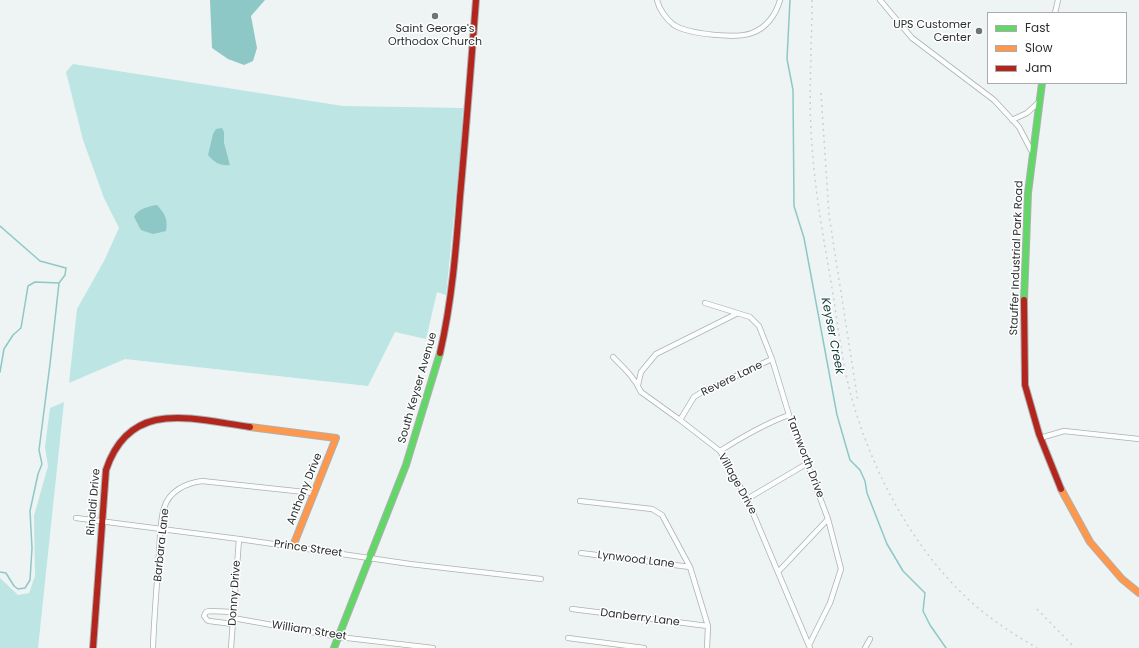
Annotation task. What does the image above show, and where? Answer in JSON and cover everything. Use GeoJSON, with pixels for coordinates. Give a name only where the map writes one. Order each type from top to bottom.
{"type":"FeatureCollection","features":[{"type":"Feature","properties":{"kind":"street","name":"South Keyser Avenue"},"geometry":{"type":"LineString","coordinates":[[334,648],[406,465],[436,368],[447,321],[453,280],[468,113],[476,0]]}},
{"type":"Feature","properties":{"kind":"street"},"geometry":{"type":"LineString","coordinates":[[657,0],[658,5],[666,17],[674,24],[685,30],[713,35],[742,36],[752,33],[766,24],[777,11],[780,0]]}},
{"type":"Feature","properties":{"kind":"street"},"geometry":{"type":"LineString","coordinates":[[880,0],[912,38],[994,100],[1018,127],[1033,154]]}},
{"type":"Feature","properties":{"kind":"street"},"geometry":{"type":"LineString","coordinates":[[1055,12],[1058,0]]}},
{"type":"Feature","properties":{"kind":"street","name":"Stauffer Industrial Park Road"},"geometry":{"type":"LineString","coordinates":[[1042,84],[1028,193],[1023,319],[1025,385],[1040,438],[1063,493],[1090,542],[1122,579],[1139,594]]}},
{"type":"Feature","properties":{"kind":"street"},"geometry":{"type":"LineString","coordinates":[[1012,120],[1027,112],[1040,102]]}},
{"type":"Feature","properties":{"kind":"street","name":"Tamworth Drive"},"geometry":{"type":"LineString","coordinates":[[705,303],[730,310],[736,314],[750,317],[759,326],[772,359],[789,415],[828,519],[841,569],[830,603],[810,646]]}},
{"type":"Feature","properties":{"kind":"street"},"geometry":{"type":"LineString","coordinates":[[638,385],[641,372],[656,354],[736,314]]}},
{"type":"Feature","properties":{"kind":"street","name":"Village Drive"},"geometry":{"type":"LineString","coordinates":[[614,357],[629,372],[641,392],[647,398],[680,420],[720,451],[747,499],[810,646]]}},
{"type":"Feature","properties":{"kind":"street","name":"Revere Lane"},"geometry":{"type":"LineString","coordinates":[[680,420],[694,397],[772,359]]}},
{"type":"Feature","properties":{"kind":"street"},"geometry":{"type":"LineString","coordinates":[[720,451],[745,435],[789,415]]}},
{"type":"Feature","properties":{"kind":"street","name":"Rinaldi Drive"},"geometry":{"type":"LineString","coordinates":[[93,648],[106,470],[109,456],[116,444],[124,436],[131,430],[149,421],[160,418],[175,417],[336,438]]}},
{"type":"Feature","properties":{"kind":"street"},"geometry":{"type":"LineString","coordinates":[[1040,438],[1064,431],[1139,439]]}},
{"type":"Feature","properties":{"kind":"street","name":"Anthony Drive"},"geometry":{"type":"LineString","coordinates":[[293,546],[336,438]]}},
{"type":"Feature","properties":{"kind":"street"},"geometry":{"type":"LineString","coordinates":[[747,499],[808,463]]}},
{"type":"Feature","properties":{"kind":"street","name":"Barbara Lane"},"geometry":{"type":"LineString","coordinates":[[153,648],[161,530],[164,508],[169,498],[176,490],[191,482],[202,481],[314,493]]}},
{"type":"Feature","properties":{"kind":"street"},"geometry":{"type":"LineString","coordinates":[[580,501],[652,509],[662,515],[690,567],[708,626],[707,648]]}},
{"type":"Feature","properties":{"kind":"street","name":"Prince Street"},"geometry":{"type":"LineString","coordinates":[[76,518],[293,546],[410,564],[541,579]]}},
{"type":"Feature","properties":{"kind":"street"},"geometry":{"type":"LineString","coordinates":[[778,572],[828,519]]}},
{"type":"Feature","properties":{"kind":"street","name":"Donny Drive"},"geometry":{"type":"LineString","coordinates":[[231,648],[239,539]]}},
{"type":"Feature","properties":{"kind":"street","name":"Lynwood Lane"},"geometry":{"type":"LineString","coordinates":[[581,553],[690,567]]}},
{"type":"Feature","properties":{"kind":"street","name":"Danberry Lane"},"geometry":{"type":"LineString","coordinates":[[572,609],[708,626]]}},
{"type":"Feature","properties":{"kind":"street"},"geometry":{"type":"LineString","coordinates":[[233,624],[209,621],[204,616],[206,612],[209,611],[234,612]]}},
{"type":"Feature","properties":{"kind":"street","name":"William Street"},"geometry":{"type":"LineString","coordinates":[[233,618],[339,637],[433,648]]}},
{"type":"Feature","properties":{"kind":"street"},"geometry":{"type":"LineString","coordinates":[[568,638],[644,648]]}},
{"type":"Feature","properties":{"kind":"street"},"geometry":{"type":"LineString","coordinates":[[865,648],[870,639]]}},
{"type":"Feature","properties":{"kind":"shaded area"},"geometry":{"type":"Polygon","coordinates":[[[210,0],[265,0],[251,16],[257,48],[253,61],[244,65],[228,59],[212,48],[210,0]]]}},
{"type":"Feature","properties":{"kind":"shaded area"},"geometry":{"type":"Polygon","coordinates":[[[73,64],[343,106],[463,108],[461,144],[446,295],[437,292],[426,339],[395,332],[368,386],[125,359],[69,383],[77,309],[104,261],[119,228],[104,198],[83,140],[66,72],[73,64]],[[224,132],[208,155],[230,165],[224,142],[224,132]]]}},
{"type":"Feature","properties":{"kind":"shaded area"},"geometry":{"type":"Polygon","coordinates":[[[222,128],[230,165],[218,163],[208,155],[213,134],[216,129],[222,128]]]}},
{"type":"Feature","properties":{"kind":"shaded area"},"geometry":{"type":"Polygon","coordinates":[[[157,205],[165,217],[167,223],[166,231],[153,234],[141,230],[134,217],[144,208],[157,205]]]}},
{"type":"Feature","properties":{"kind":"shaded area"},"geometry":{"type":"Polygon","coordinates":[[[64,402],[38,648],[0,648],[0,578],[18,595],[29,593],[35,576],[34,516],[48,466],[45,447],[50,408],[64,402]]]}},
{"type":"Feature","properties":{"kind":"waterway","name":"Keyser Creek"},"geometry":{"type":"LineString","coordinates":[[790,0],[787,59],[793,90],[794,206],[804,238],[837,415],[850,460],[860,470],[865,481],[867,493],[887,544],[903,571],[925,593],[923,611],[930,625],[946,648]]}},
{"type":"Feature","properties":{"kind":"waterway"},"geometry":{"type":"LineString","coordinates":[[0,226],[40,261],[66,268],[65,275],[59,283]]}},
{"type":"Feature","properties":{"kind":"waterway"},"geometry":{"type":"LineString","coordinates":[[0,372],[4,349],[13,335],[21,328],[28,286],[35,282],[59,283]]}},
{"type":"Feature","properties":{"kind":"waterway"},"geometry":{"type":"LineString","coordinates":[[0,572],[6,573],[14,586],[18,589],[25,588],[30,580],[32,548],[30,511],[38,474],[42,464],[39,450],[59,283]]}},
{"type":"Feature","properties":{"kind":"railway"},"geometry":{"type":"LineString","coordinates":[[812,0],[810,109],[815,181],[843,358],[852,399],[861,427],[883,481],[912,533],[930,557],[948,579],[985,614],[1037,648]]}},
{"type":"Feature","properties":{"kind":"railway"},"geometry":{"type":"LineString","coordinates":[[821,93],[829,215],[858,402]]}},
{"type":"Feature","properties":{"kind":"railway"},"geometry":{"type":"LineString","coordinates":[[1037,609],[1075,648]]}},
{"type":"Feature","properties":{"kind":"traffic: fast"},"geometry":{"type":"LineString","coordinates":[[1024,300],[1028,193],[1042,84]]}},
{"type":"Feature","properties":{"kind":"traffic: fast"},"geometry":{"type":"LineString","coordinates":[[334,648],[406,465],[440,353]]}},
{"type":"Feature","properties":{"kind":"traffic: slow"},"geometry":{"type":"LineString","coordinates":[[250,427],[336,438],[293,546]]}},
{"type":"Feature","properties":{"kind":"traffic: slow"},"geometry":{"type":"LineString","coordinates":[[1061,489],[1090,542],[1122,579],[1139,593]]}},
{"type":"Feature","properties":{"kind":"traffic: jam"},"geometry":{"type":"LineString","coordinates":[[440,353],[448,314],[455,256],[476,0]]}},
{"type":"Feature","properties":{"kind":"traffic: jam"},"geometry":{"type":"LineString","coordinates":[[1024,300],[1025,385],[1039,434],[1061,489]]}},
{"type":"Feature","properties":{"kind":"traffic: jam"},"geometry":{"type":"LineString","coordinates":[[93,648],[106,470],[117,447],[130,432],[147,423],[165,418],[206,420],[250,427]]}},
{"type":"Feature","properties":{"kind":"place","name":"Saint George's Orthodox Church"},"geometry":{"type":"Point","coordinates":[435,16]}},
{"type":"Feature","properties":{"kind":"place","name":"UPS Customer Center"},"geometry":{"type":"Point","coordinates":[979,31]}}]}
